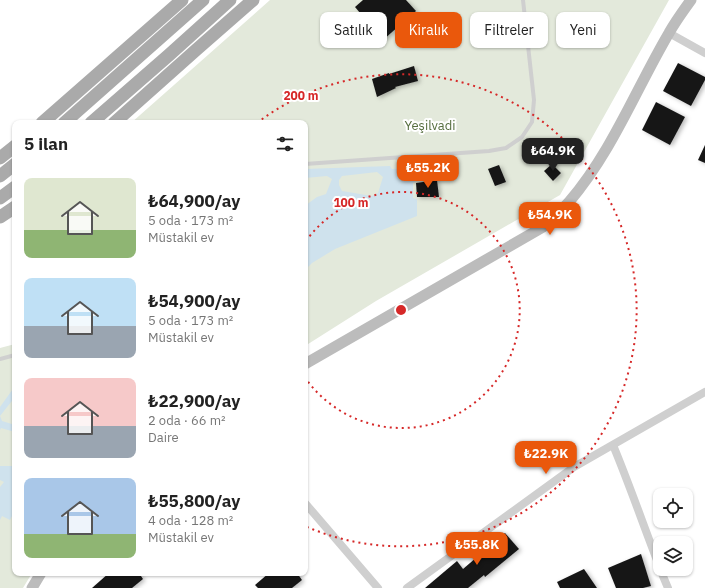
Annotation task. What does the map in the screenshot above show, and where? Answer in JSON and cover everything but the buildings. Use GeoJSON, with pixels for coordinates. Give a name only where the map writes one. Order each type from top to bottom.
{"type":"FeatureCollection","features":[{"type":"Feature","properties":{"kind":"main road"},"geometry":{"type":"LineString","coordinates":[[45,120],[182,0]]}},
{"type":"Feature","properties":{"kind":"main road"},"geometry":{"type":"LineString","coordinates":[[67,120],[203,0]]}},
{"type":"Feature","properties":{"kind":"main road"},"geometry":{"type":"LineString","coordinates":[[94,120],[230,0]]}},
{"type":"Feature","properties":{"kind":"main road"},"geometry":{"type":"LineString","coordinates":[[117,120],[253,0]]}},
{"type":"Feature","properties":{"kind":"main road"},"geometry":{"type":"LineString","coordinates":[[0,158],[12,148]]}},
{"type":"Feature","properties":{"kind":"main road"},"geometry":{"type":"LineString","coordinates":[[0,176],[12,166]]}},
{"type":"Feature","properties":{"kind":"main road"},"geometry":{"type":"LineString","coordinates":[[0,198],[12,189]]}},
{"type":"Feature","properties":{"kind":"street"},"geometry":{"type":"LineString","coordinates":[[308,362],[543,227],[557,214],[569,202],[586,180],[607,148],[669,33],[690,0]]}},
{"type":"Feature","properties":{"kind":"street"},"geometry":{"type":"LineString","coordinates":[[669,33],[705,53]]}},
{"type":"Feature","properties":{"kind":"street"},"geometry":{"type":"LineString","coordinates":[[407,588],[574,467],[705,392]]}},
{"type":"Feature","properties":{"kind":"street"},"geometry":{"type":"LineString","coordinates":[[613,445],[653,550]]}},
{"type":"Feature","properties":{"kind":"street"},"geometry":{"type":"LineString","coordinates":[[308,506],[378,588]]}},
{"type":"Feature","properties":{"kind":"street"},"geometry":{"type":"LineString","coordinates":[[32,588],[39,576]]}},
{"type":"Feature","properties":{"kind":"street"},"geometry":{"type":"LineString","coordinates":[[663,576],[668,588]]}},
{"type":"Feature","properties":{"kind":"lane"},"geometry":{"type":"LineString","coordinates":[[308,164],[489,151],[506,148],[522,137],[532,122],[534,100],[523,0]]}},
{"type":"Feature","properties":{"kind":"lane"},"geometry":{"type":"LineString","coordinates":[[0,359],[12,356]]}},
{"type":"Feature","properties":{"kind":"green space","name":"Yeşilvadi"},"geometry":{"type":"Polygon","coordinates":[[[270,0],[669,0],[560,195],[376,301],[308,344],[308,120],[134,120],[270,0]]]}},
{"type":"Feature","properties":{"kind":"green space"},"geometry":{"type":"Polygon","coordinates":[[[12,345],[12,576],[30,576],[23,588],[0,588],[0,348],[12,345]]]}},
{"type":"Feature","properties":{"kind":"water"},"geometry":{"type":"Polygon","coordinates":[[[390,166],[392,169],[416,168],[415,182],[413,183],[413,198],[417,199],[417,216],[335,249],[308,267],[308,204],[317,197],[326,194],[332,179],[327,176],[308,178],[308,169],[390,166]],[[377,172],[342,176],[339,180],[339,185],[342,191],[372,196],[378,193],[383,177],[377,172]]]}},
{"type":"Feature","properties":{"kind":"water"},"geometry":{"type":"Polygon","coordinates":[[[12,390],[12,401],[0,416],[0,407],[12,390]]]}},
{"type":"Feature","properties":{"kind":"water"},"geometry":{"type":"Polygon","coordinates":[[[0,416],[2,421],[12,424],[12,431],[1,428],[0,430],[0,416]]]}},
{"type":"Feature","properties":{"kind":"water"},"geometry":{"type":"Polygon","coordinates":[[[0,466],[12,466],[12,516],[10,520],[2,516],[0,520],[0,487],[4,482],[0,480],[0,466]]]}}]}
